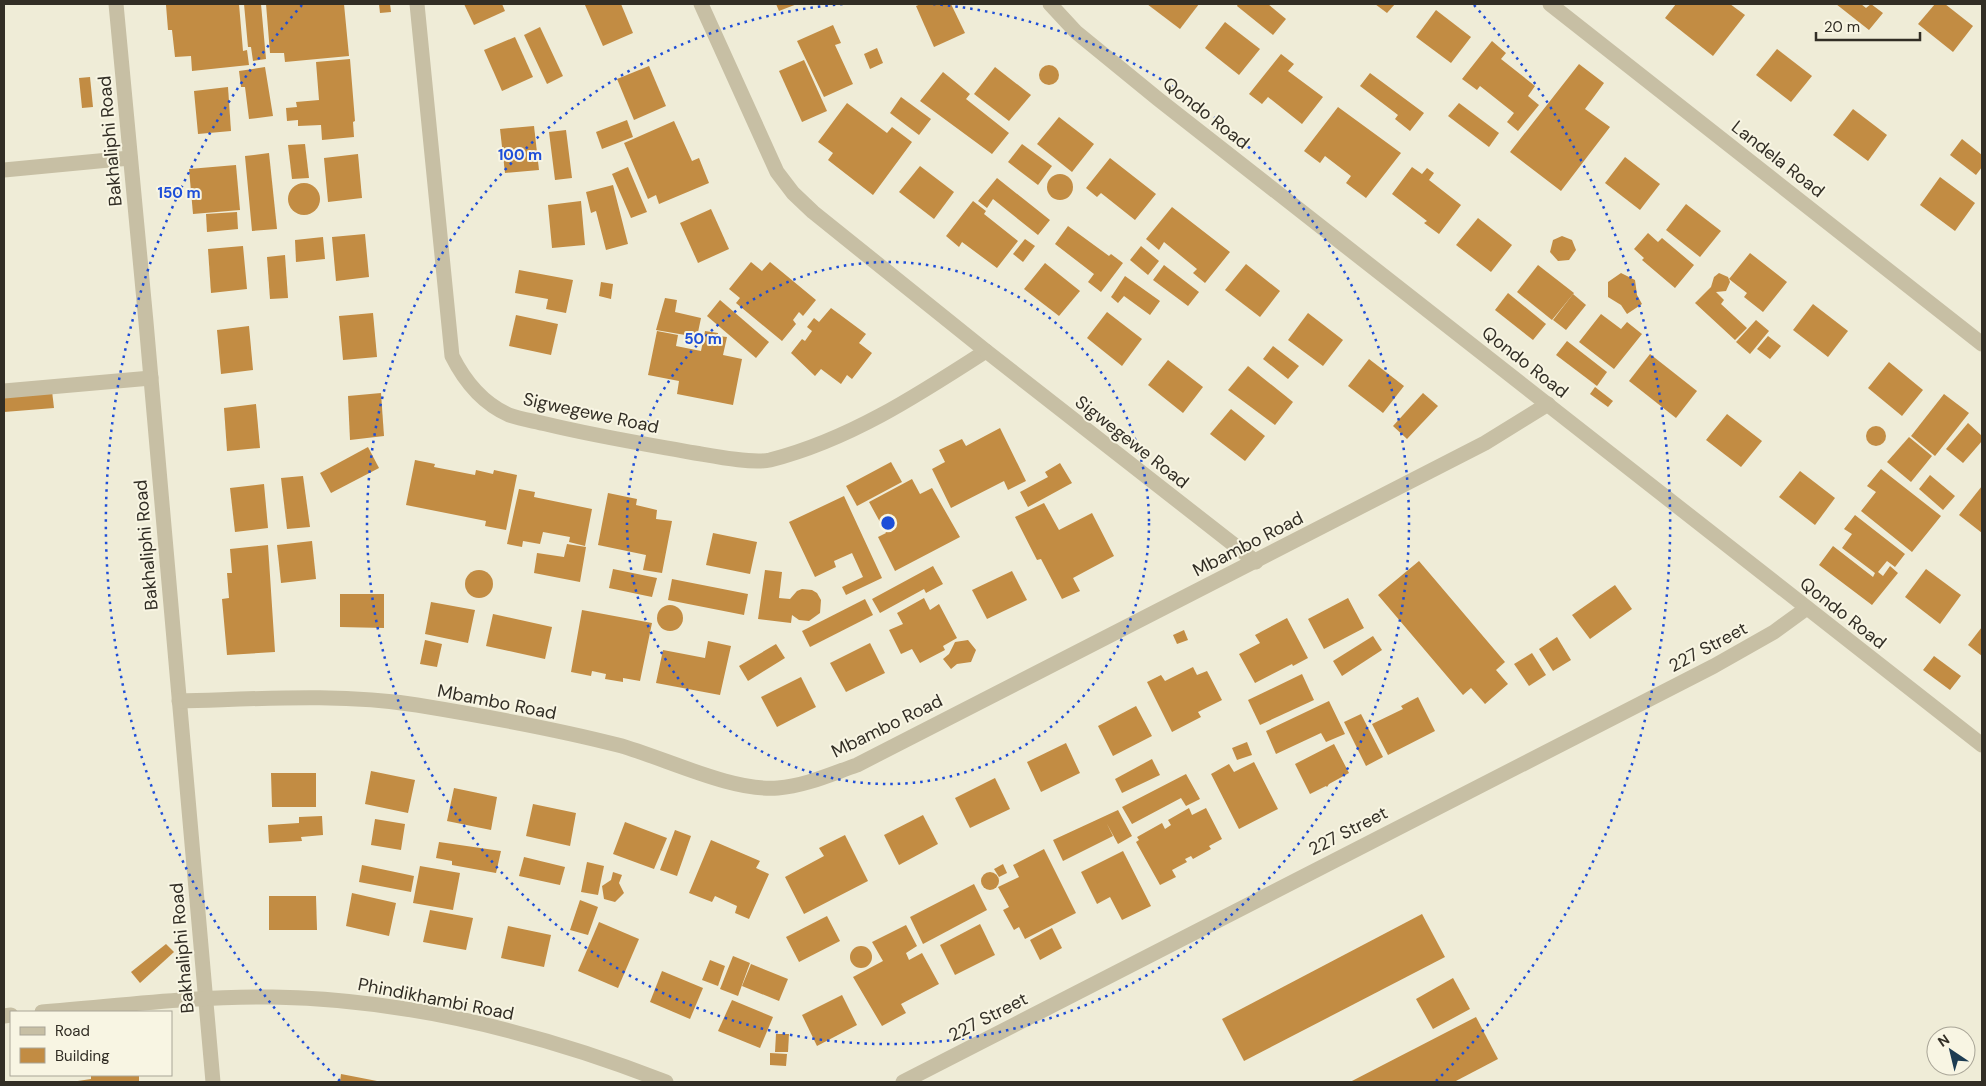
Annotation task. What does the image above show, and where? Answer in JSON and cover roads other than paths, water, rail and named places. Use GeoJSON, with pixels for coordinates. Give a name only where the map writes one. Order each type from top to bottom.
{"type":"FeatureCollection","features":[{"type":"Feature","properties":{"kind":"street","name":"Bakhaliphi Road"},"geometry":{"type":"LineString","coordinates":[[116,4],[213,1082]]}},
{"type":"Feature","properties":{"kind":"street","name":"Sigwegewe Road"},"geometry":{"type":"LineString","coordinates":[[417,4],[452,356],[460,373],[476,394],[509,415],[593,435],[724,458],[767,460],[808,448],[860,426],[918,395],[986,351]]}},
{"type":"Feature","properties":{"kind":"street","name":"Sigwegewe Road"},"geometry":{"type":"LineString","coordinates":[[701,4],[777,172],[793,193],[813,212],[986,351],[1256,562]]}},
{"type":"Feature","properties":{"kind":"street","name":"Qondo Road"},"geometry":{"type":"LineString","coordinates":[[1050,4],[1076,32],[1158,99],[1982,745]]}},
{"type":"Feature","properties":{"kind":"street","name":"Landela Road"},"geometry":{"type":"LineString","coordinates":[[1550,4],[1982,344]]}},
{"type":"Feature","properties":{"kind":"street"},"geometry":{"type":"LineString","coordinates":[[4,170],[130,158]]}},
{"type":"Feature","properties":{"kind":"street"},"geometry":{"type":"LineString","coordinates":[[4,391],[151,378]]}},
{"type":"Feature","properties":{"kind":"street","name":"Mbambo Road"},"geometry":{"type":"LineString","coordinates":[[179,702],[287,698],[360,700],[415,705],[486,717],[618,745],[742,785],[776,788],[804,784],[857,765],[1256,562],[1485,442],[1548,404]]}},
{"type":"Feature","properties":{"kind":"street","name":"227 Street"},"geometry":{"type":"LineString","coordinates":[[903,1082],[1714,666],[1774,632],[1806,608]]}},
{"type":"Feature","properties":{"kind":"street","name":"Phindikhambi Road"},"geometry":{"type":"LineString","coordinates":[[54,1011],[204,998],[273,997],[370,1003],[469,1022],[556,1043],[666,1082]]}}]}
